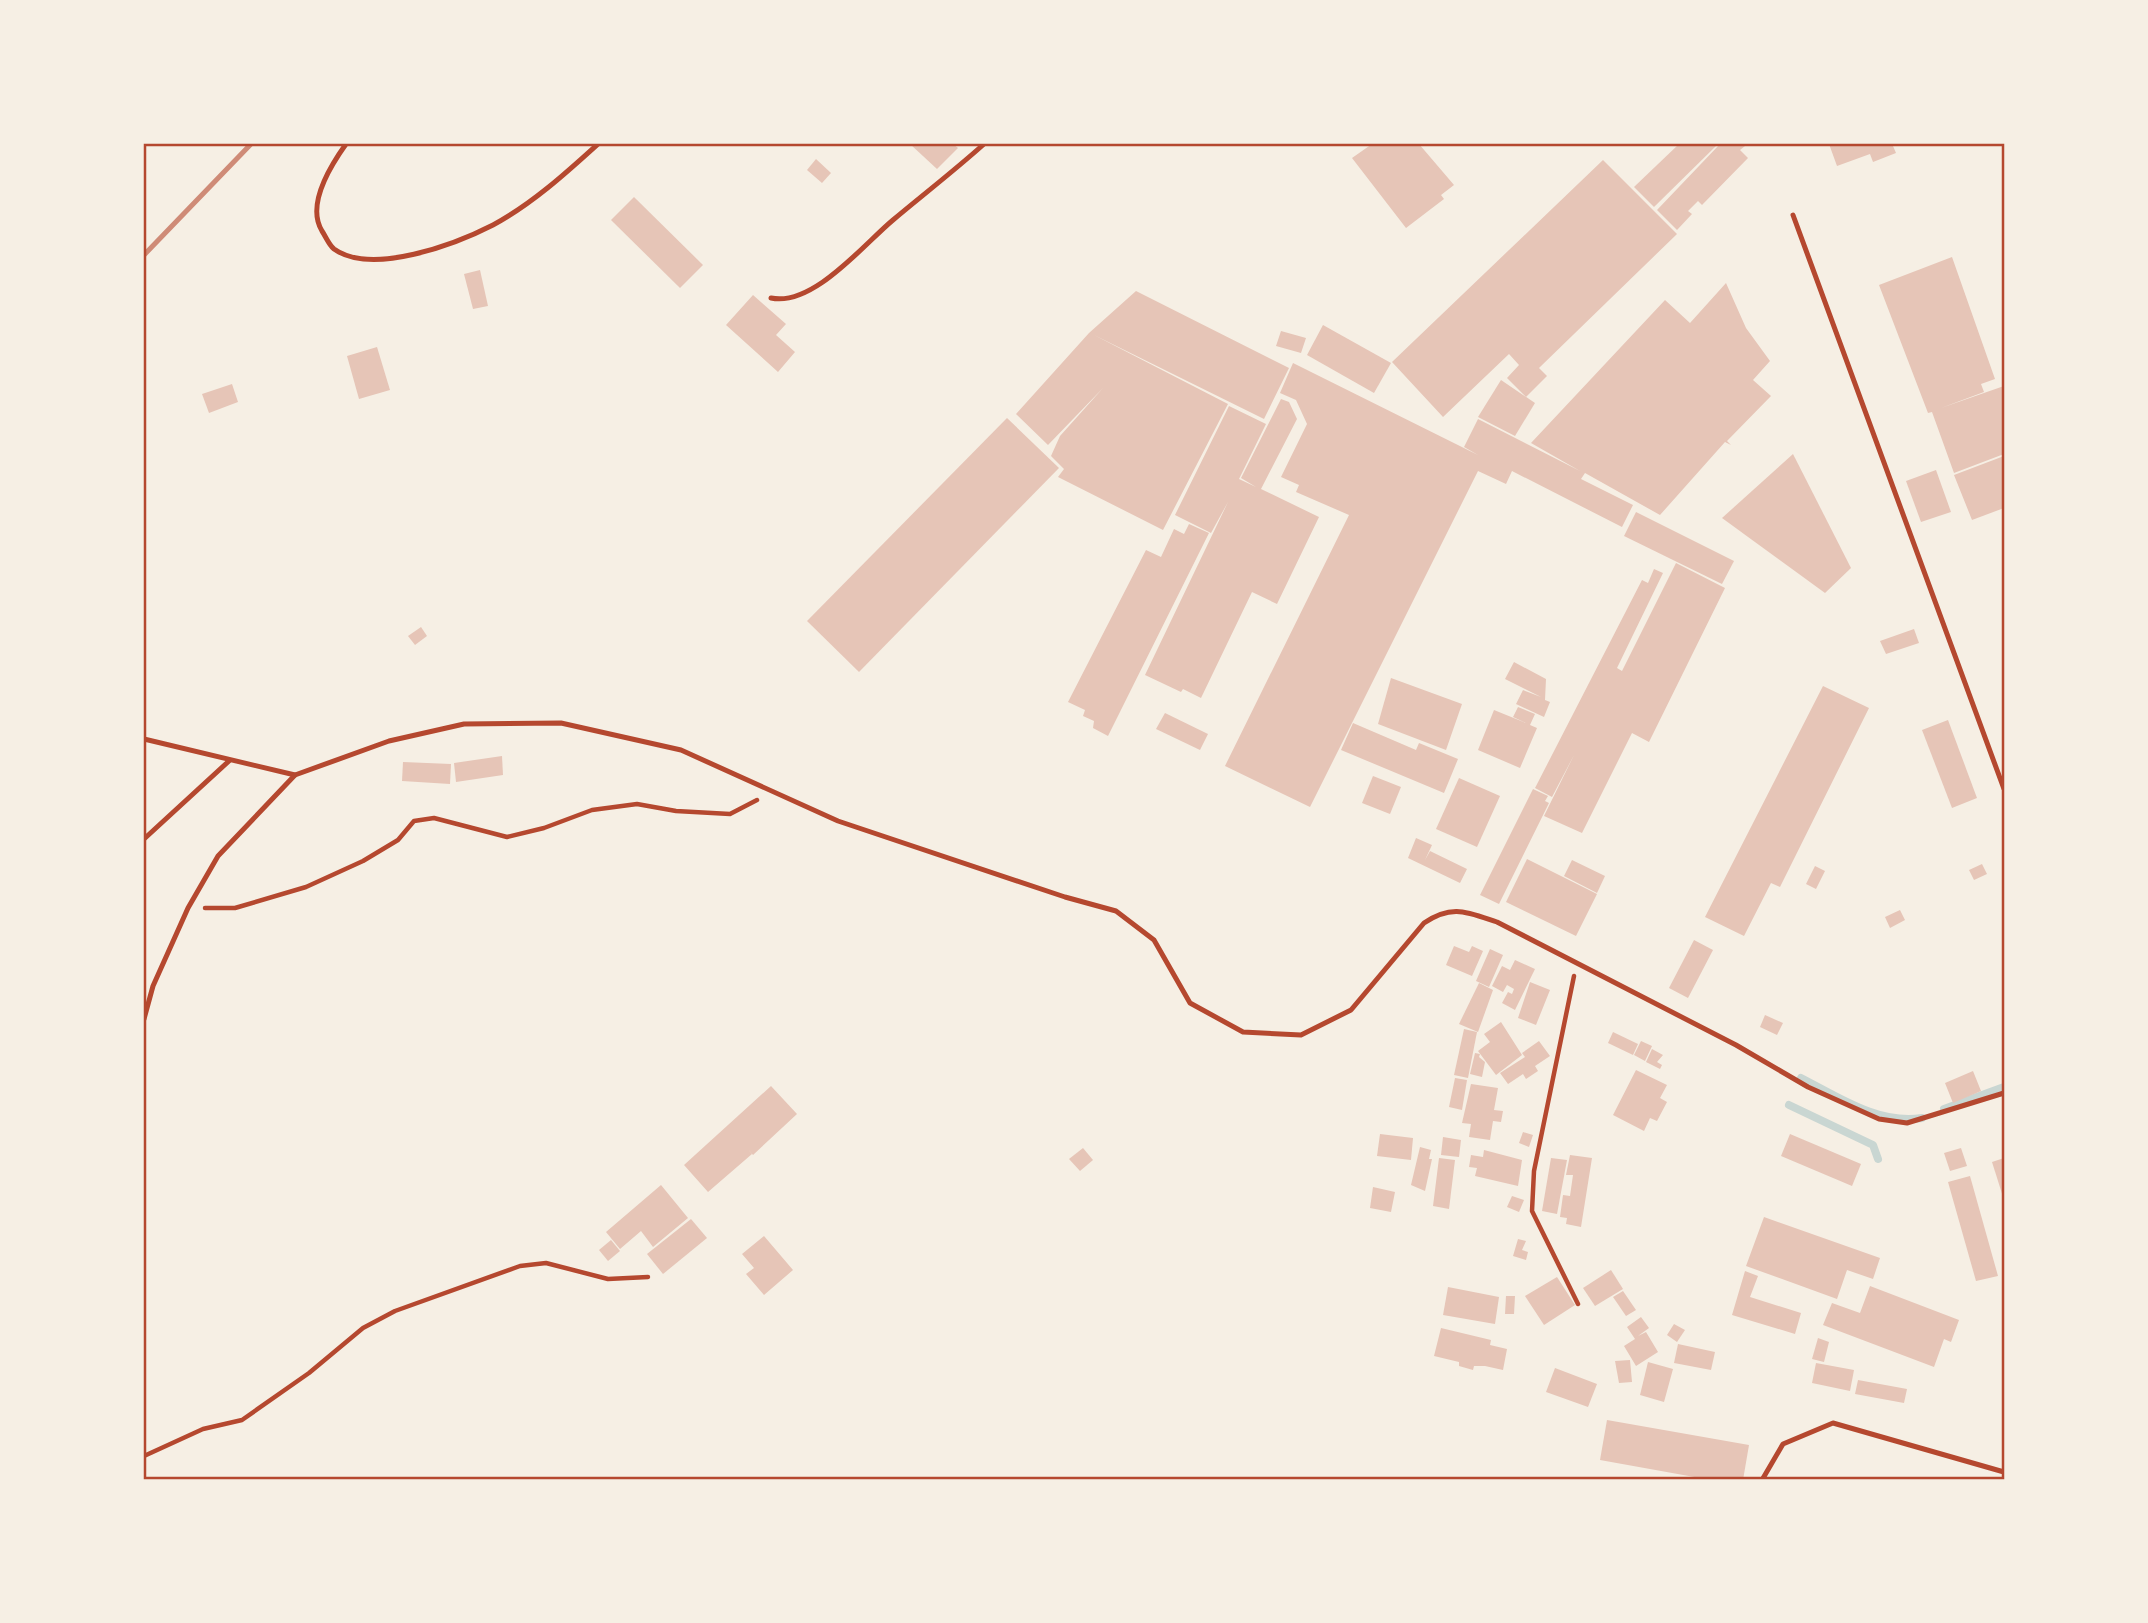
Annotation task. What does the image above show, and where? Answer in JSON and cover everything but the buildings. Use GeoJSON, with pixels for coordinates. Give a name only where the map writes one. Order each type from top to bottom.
{"type":"FeatureCollection","features":[{"type":"Feature","properties":{"kind":"lane"},"geometry":{"type":"LineString","coordinates":[[346,144],[330,167],[317,206],[319,225],[333,248],[358,259],[393,258],[441,247],[493,225],[540,194],[598,144]]}},
{"type":"Feature","properties":{"kind":"lane"},"geometry":{"type":"LineString","coordinates":[[771,298],[780,300],[806,291],[848,264],[891,221],[984,144]]}},
{"type":"Feature","properties":{"kind":"lane"},"geometry":{"type":"LineString","coordinates":[[1793,215],[2004,789]]}},
{"type":"Feature","properties":{"kind":"lane"},"geometry":{"type":"LineString","coordinates":[[144,1019],[153,986],[188,908],[218,856],[295,775],[388,741],[464,724],[561,723],[681,750],[838,821],[1065,897],[1116,911],[1154,940],[1191,1003],[1243,1032],[1301,1035],[1351,1010],[1424,923],[1439,913],[1462,910],[1497,922],[1736,1045],[1808,1087],[1878,1119],[1907,1123],[2004,1093]]}},
{"type":"Feature","properties":{"kind":"lane"},"geometry":{"type":"LineString","coordinates":[[144,739],[295,775]]}},
{"type":"Feature","properties":{"kind":"lane"},"geometry":{"type":"LineString","coordinates":[[144,839],[229,761]]}},
{"type":"Feature","properties":{"kind":"lane"},"geometry":{"type":"LineString","coordinates":[[1762,1479],[1783,1444],[1833,1423],[2004,1472]]}},
{"type":"Feature","properties":{"kind":"path"},"geometry":{"type":"LineString","coordinates":[[188,908],[236,908],[306,887],[363,861],[398,840],[414,821],[434,818],[507,837],[544,828],[592,810],[637,804],[676,811],[730,814],[773,792]]}},
{"type":"Feature","properties":{"kind":"path"},"geometry":{"type":"LineString","coordinates":[[1576,964],[1534,1171],[1532,1211],[1578,1304]]}},
{"type":"Feature","properties":{"kind":"path"},"geometry":{"type":"LineString","coordinates":[[144,1456],[203,1429],[242,1420],[309,1373],[363,1328],[395,1311],[520,1266],[546,1263],[608,1279],[648,1277]]}},
{"type":"Feature","properties":{"kind":"waterway"},"geometry":{"type":"LineString","coordinates":[[1801,1078],[1859,1108],[1890,1117],[1922,1118]]}},
{"type":"Feature","properties":{"kind":"waterway"},"geometry":{"type":"LineString","coordinates":[[1944,1109],[2004,1087]]}},
{"type":"Feature","properties":{"kind":"waterway"},"geometry":{"type":"LineString","coordinates":[[1789,1105],[1873,1145],[1878,1159]]}},
{"type":"Feature","properties":{"kind":"railway"},"geometry":{"type":"LineString","coordinates":[[144,255],[251,144]]}}]}
